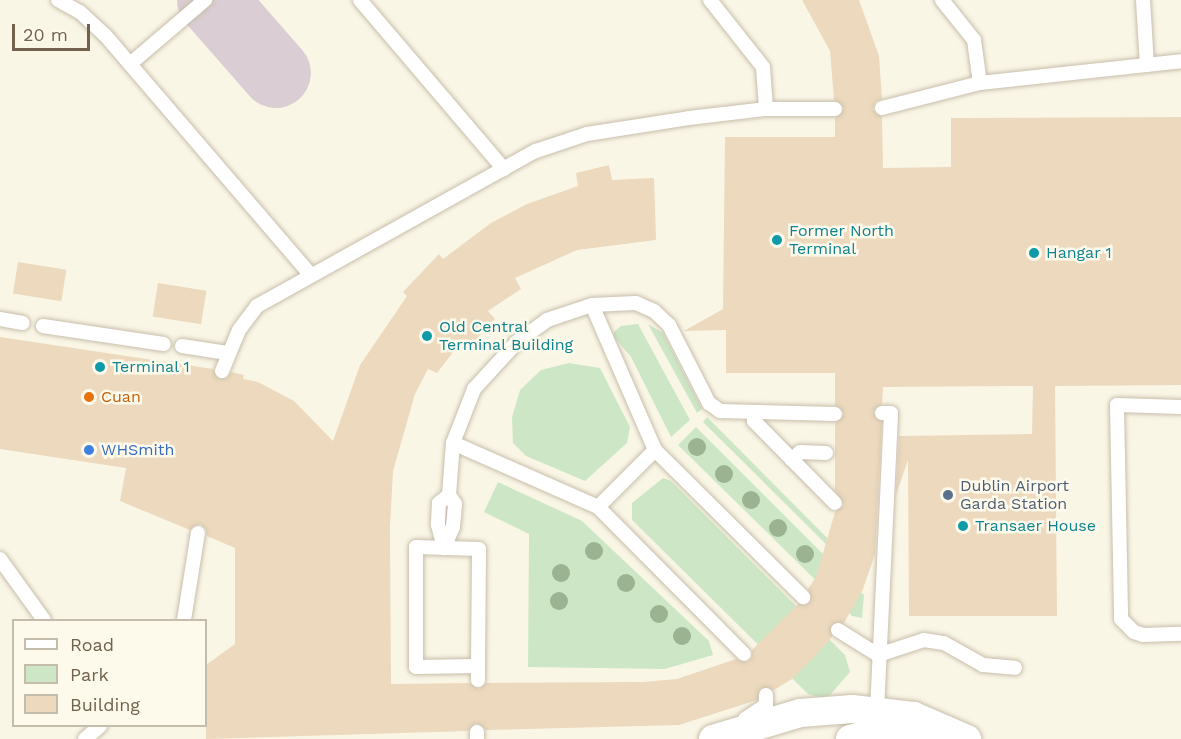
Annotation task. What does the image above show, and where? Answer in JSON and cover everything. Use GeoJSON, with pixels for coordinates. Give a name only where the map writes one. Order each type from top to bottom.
{"type":"FeatureCollection","features":[{"type":"Feature","properties":{"kind":"street"},"geometry":{"type":"LineString","coordinates":[[712,739],[800,713],[877,711],[914,716],[953,736]]}},
{"type":"Feature","properties":{"kind":"street"},"geometry":{"type":"LineString","coordinates":[[850,739],[875,733],[953,736]]}},
{"type":"Feature","properties":{"kind":"lane"},"geometry":{"type":"LineString","coordinates":[[58,0],[80,12],[130,64],[310,274]]}},
{"type":"Feature","properties":{"kind":"lane"},"geometry":{"type":"LineString","coordinates":[[130,64],[205,0]]}},
{"type":"Feature","properties":{"kind":"lane"},"geometry":{"type":"LineString","coordinates":[[360,0],[504,169]]}},
{"type":"Feature","properties":{"kind":"lane"},"geometry":{"type":"LineString","coordinates":[[710,0],[763,67],[766,109]]}},
{"type":"Feature","properties":{"kind":"lane"},"geometry":{"type":"LineString","coordinates":[[942,0],[974,40],[980,83]]}},
{"type":"Feature","properties":{"kind":"lane"},"geometry":{"type":"LineString","coordinates":[[1143,0],[1147,65]]}},
{"type":"Feature","properties":{"kind":"lane"},"geometry":{"type":"LineString","coordinates":[[882,108],[980,83],[1181,61]]}},
{"type":"Feature","properties":{"kind":"lane"},"geometry":{"type":"LineString","coordinates":[[222,370],[228,353],[257,306],[310,274],[536,151],[587,135],[766,109],[835,109]]}},
{"type":"Feature","properties":{"kind":"lane"},"geometry":{"type":"LineString","coordinates":[[444,548],[453,527],[455,504],[449,495],[453,443],[474,389],[493,364],[547,320],[592,305],[636,303],[654,311],[669,325],[709,403],[720,411],[835,414]]}},
{"type":"Feature","properties":{"kind":"lane"},"geometry":{"type":"LineString","coordinates":[[592,305],[655,450],[803,597]]}},
{"type":"Feature","properties":{"kind":"lane"},"geometry":{"type":"LineString","coordinates":[[0,319],[23,323]]}},
{"type":"Feature","properties":{"kind":"lane"},"geometry":{"type":"LineString","coordinates":[[43,326],[164,344]]}},
{"type":"Feature","properties":{"kind":"lane"},"geometry":{"type":"LineString","coordinates":[[182,346],[228,353]]}},
{"type":"Feature","properties":{"kind":"lane"},"geometry":{"type":"LineString","coordinates":[[1181,407],[1117,405],[1121,619],[1134,632],[1181,634]]}},
{"type":"Feature","properties":{"kind":"lane"},"geometry":{"type":"LineString","coordinates":[[754,412],[754,421],[835,503]]}},
{"type":"Feature","properties":{"kind":"lane"},"geometry":{"type":"LineString","coordinates":[[877,711],[880,537],[891,413],[882,413]]}},
{"type":"Feature","properties":{"kind":"lane"},"geometry":{"type":"LineString","coordinates":[[453,443],[598,507],[744,654]]}},
{"type":"Feature","properties":{"kind":"lane"},"geometry":{"type":"LineString","coordinates":[[598,507],[655,450]]}},
{"type":"Feature","properties":{"kind":"lane"},"geometry":{"type":"LineString","coordinates":[[792,460],[800,452],[826,453]]}},
{"type":"Feature","properties":{"kind":"lane"},"geometry":{"type":"LineString","coordinates":[[184,619],[198,533]]}},
{"type":"Feature","properties":{"kind":"lane"},"geometry":{"type":"LineString","coordinates":[[478,666],[416,667],[416,547],[478,549],[478,666],[478,680]]}},
{"type":"Feature","properties":{"kind":"lane"},"geometry":{"type":"LineString","coordinates":[[0,559],[43,619]]}},
{"type":"Feature","properties":{"kind":"lane"},"geometry":{"type":"LineString","coordinates":[[838,630],[878,655]]}},
{"type":"Feature","properties":{"kind":"lane"},"geometry":{"type":"LineString","coordinates":[[878,655],[924,640],[944,643],[983,665],[1015,668]]}},
{"type":"Feature","properties":{"kind":"lane"},"geometry":{"type":"LineString","coordinates":[[712,739],[758,713],[766,705],[766,695]]}},
{"type":"Feature","properties":{"kind":"lane"},"geometry":{"type":"LineString","coordinates":[[85,739],[99,727]]}},
{"type":"Feature","properties":{"kind":"green space"},"geometry":{"type":"Polygon","coordinates":[[[638,324],[690,420],[671,437],[631,357],[614,337],[614,332],[621,326],[638,324]]]}},
{"type":"Feature","properties":{"kind":"green space"},"geometry":{"type":"Polygon","coordinates":[[[648,324],[663,333],[702,409],[697,413],[648,324]]]}},
{"type":"Feature","properties":{"kind":"green space"},"geometry":{"type":"Polygon","coordinates":[[[569,363],[600,368],[630,427],[627,443],[585,481],[526,456],[513,443],[512,417],[520,390],[541,370],[569,363]]]}},
{"type":"Feature","properties":{"kind":"green space"},"geometry":{"type":"Polygon","coordinates":[[[707,417],[862,573],[863,581],[703,422],[707,417]]]}},
{"type":"Feature","properties":{"kind":"green space"},"geometry":{"type":"Polygon","coordinates":[[[696,427],[864,595],[862,618],[852,616],[678,445],[696,427]]]}},
{"type":"Feature","properties":{"kind":"green space"},"geometry":{"type":"Polygon","coordinates":[[[663,478],[671,481],[845,655],[850,672],[830,695],[821,698],[808,694],[632,520],[632,503],[663,478]]]}},
{"type":"Feature","properties":{"kind":"green space"},"geometry":{"type":"Polygon","coordinates":[[[498,482],[582,521],[709,641],[713,655],[665,669],[528,667],[529,534],[484,512],[498,482]]]}},
{"type":"Feature","properties":{"kind":"building"},"geometry":{"type":"Polygon","coordinates":[[[802,0],[859,0],[879,56],[882,99],[875,102],[873,110],[882,117],[883,168],[951,167],[951,118],[1181,117],[1181,385],[1055,386],[1057,616],[909,616],[908,460],[896,495],[899,436],[1032,434],[1033,386],[883,387],[882,404],[873,412],[882,422],[875,554],[863,589],[844,623],[831,625],[832,637],[817,654],[792,679],[774,690],[761,688],[757,700],[679,725],[486,730],[476,723],[468,731],[206,739],[207,664],[235,644],[235,548],[207,536],[206,529],[200,524],[190,530],[120,501],[126,468],[0,449],[0,337],[213,369],[219,379],[227,378],[231,372],[244,375],[243,379],[258,382],[294,401],[333,441],[360,365],[407,296],[403,292],[439,254],[443,259],[491,223],[527,204],[578,186],[576,173],[609,165],[612,180],[654,178],[656,240],[577,250],[515,278],[521,289],[488,311],[495,319],[468,348],[461,342],[437,373],[428,369],[415,394],[393,471],[390,527],[391,684],[470,683],[479,689],[486,683],[643,682],[677,679],[736,659],[747,662],[752,657],[752,650],[798,604],[806,605],[811,600],[808,589],[816,577],[835,512],[844,505],[835,490],[835,423],[844,414],[835,405],[835,373],[726,373],[726,330],[684,331],[723,309],[725,137],[835,137],[835,118],[844,108],[834,100],[830,51],[802,0]]]}},
{"type":"Feature","properties":{"kind":"building"},"geometry":{"type":"Polygon","coordinates":[[[18,262],[66,270],[61,301],[13,294],[18,262]]]}},
{"type":"Feature","properties":{"kind":"building"},"geometry":{"type":"Polygon","coordinates":[[[158,283],[206,291],[201,324],[153,317],[158,283]]]}},
{"type":"Feature","properties":{"kind":"taxiway"},"geometry":{"type":"LineString","coordinates":[[212,0],[276,73]]}},
{"type":"Feature","properties":{"kind":"place","name":"Former North Terminal"},"geometry":{"type":"Point","coordinates":[777,240]}},
{"type":"Feature","properties":{"kind":"place","name":"Hangar 1"},"geometry":{"type":"Point","coordinates":[1034,253]}},
{"type":"Feature","properties":{"kind":"place","name":"Old Central Terminal Building"},"geometry":{"type":"Point","coordinates":[427,336]}},
{"type":"Feature","properties":{"kind":"place","name":"Terminal 1"},"geometry":{"type":"Point","coordinates":[100,367]}},
{"type":"Feature","properties":{"kind":"place","name":"Cuan"},"geometry":{"type":"Point","coordinates":[89,397]}},
{"type":"Feature","properties":{"kind":"place","name":"WHSmith"},"geometry":{"type":"Point","coordinates":[89,450]}},
{"type":"Feature","properties":{"kind":"place","name":"Dublin Airport Garda Station"},"geometry":{"type":"Point","coordinates":[948,495]}},
{"type":"Feature","properties":{"kind":"place","name":"Transaer House"},"geometry":{"type":"Point","coordinates":[963,526]}}]}
